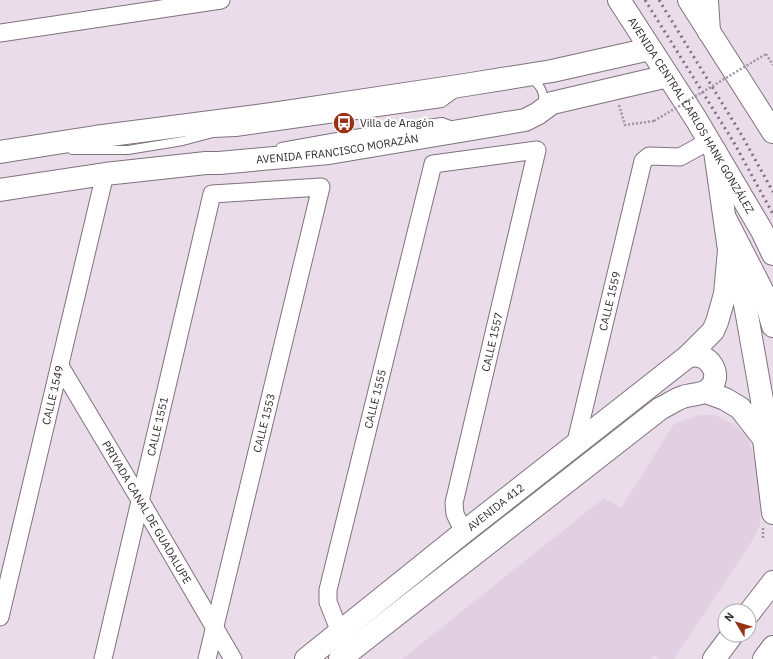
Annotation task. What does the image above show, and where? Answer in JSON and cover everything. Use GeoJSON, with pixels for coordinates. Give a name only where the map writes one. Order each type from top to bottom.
{"type":"FeatureCollection","features":[{"type":"Feature","properties":{"kind":"main road","name":"AVENIDA CENTRAL CARLOS HANK GONZÁLEZ"},"geometry":{"type":"LineString","coordinates":[[619,0],[712,146],[762,231],[773,254]]}},
{"type":"Feature","properties":{"kind":"main road"},"geometry":{"type":"LineString","coordinates":[[689,0],[773,132]]}},
{"type":"Feature","properties":{"kind":"main road"},"geometry":{"type":"LineString","coordinates":[[707,0],[709,32]]}},
{"type":"Feature","properties":{"kind":"main road"},"geometry":{"type":"LineString","coordinates":[[0,152],[95,137],[279,113],[465,85],[552,71],[650,49]]}},
{"type":"Feature","properties":{"kind":"main road"},"geometry":{"type":"LineString","coordinates":[[552,71],[550,91],[552,103]]}},
{"type":"Feature","properties":{"kind":"main road","name":"AVENIDA FRANCISCO MORAZÁN"},"geometry":{"type":"LineString","coordinates":[[0,190],[105,174],[206,163],[329,153],[525,120],[537,114],[552,103],[668,76]]}},
{"type":"Feature","properties":{"kind":"main road"},"geometry":{"type":"LineString","coordinates":[[712,146],[725,218],[729,250],[745,304],[762,400],[764,440],[773,513]]}},
{"type":"Feature","properties":{"kind":"main road"},"geometry":{"type":"LineString","coordinates":[[725,218],[763,292],[773,326]]}},
{"type":"Feature","properties":{"kind":"main road","name":"AVENIDA 412"},"geometry":{"type":"LineString","coordinates":[[306,659],[464,532],[688,357],[713,331],[717,322],[725,294],[729,250]]}},
{"type":"Feature","properties":{"kind":"main road"},"geometry":{"type":"LineString","coordinates":[[688,357],[694,354],[700,355],[706,358],[713,367],[715,374],[714,380],[711,387],[706,392]]}},
{"type":"Feature","properties":{"kind":"main road"},"geometry":{"type":"LineString","coordinates":[[340,659],[661,408],[683,397],[706,392],[725,399],[740,408],[764,440]]}},
{"type":"Feature","properties":{"kind":"main road"},"geometry":{"type":"LineString","coordinates":[[757,603],[773,582]]}},
{"type":"Feature","properties":{"kind":"main road"},"geometry":{"type":"LineString","coordinates":[[714,659],[726,643]]}},
{"type":"Feature","properties":{"kind":"main road"},"geometry":{"type":"LineString","coordinates":[[764,659],[773,647]]}},
{"type":"Feature","properties":{"kind":"street"},"geometry":{"type":"LineString","coordinates":[[0,34],[221,0]]}},
{"type":"Feature","properties":{"kind":"street","name":"CALLE 1559"},"geometry":{"type":"LineString","coordinates":[[575,446],[641,165],[646,158],[653,156],[680,157],[712,146]]}},
{"type":"Feature","properties":{"kind":"street","name":"CALLE 1555"},"geometry":{"type":"LineString","coordinates":[[340,632],[328,602],[328,590],[433,164],[537,150]]}},
{"type":"Feature","properties":{"kind":"street","name":"CALLE 1557"},"geometry":{"type":"LineString","coordinates":[[464,532],[455,514],[454,502],[537,150]]}},
{"type":"Feature","properties":{"kind":"street","name":"CALLE 1549"},"geometry":{"type":"LineString","coordinates":[[0,617],[105,174]]}},
{"type":"Feature","properties":{"kind":"street","name":"CALLE 1551"},"geometry":{"type":"LineString","coordinates":[[103,659],[212,194],[321,188]]}},
{"type":"Feature","properties":{"kind":"street","name":"CALLE 1553"},"geometry":{"type":"LineString","coordinates":[[207,659],[321,188]]}},
{"type":"Feature","properties":{"kind":"street","name":"PRIVADA CANAL DE GUADALUPE"},"geometry":{"type":"LineString","coordinates":[[60,366],[233,659]]}},
{"type":"Feature","properties":{"kind":"lane"},"geometry":{"type":"LineString","coordinates":[[521,75],[538,82],[543,92],[542,104],[536,112],[525,120]]}},
{"type":"Feature","properties":{"kind":"lane"},"geometry":{"type":"LineString","coordinates":[[66,151],[114,151],[144,149],[183,142],[213,133],[236,132],[442,103],[465,85]]}},
{"type":"Feature","properties":{"kind":"lane"},"geometry":{"type":"LineString","coordinates":[[206,163],[226,157],[354,134],[442,122],[452,124],[460,131]]}},
{"type":"Feature","properties":{"kind":"lane"},"geometry":{"type":"LineString","coordinates":[[76,170],[105,174]]}},
{"type":"Feature","properties":{"kind":"path"},"geometry":{"type":"LineString","coordinates":[[619,105],[624,125],[654,122],[766,54],[773,65]]}},
{"type":"Feature","properties":{"kind":"shaded area"},"geometry":{"type":"Polygon","coordinates":[[[699,415],[715,415],[736,426],[748,438],[761,481],[760,525],[754,538],[674,659],[660,659],[654,655],[651,659],[402,659],[604,498],[621,508],[674,424],[699,415]]]}},
{"type":"Feature","properties":{"kind":"railway"},"geometry":{"type":"LineString","coordinates":[[645,0],[733,141],[773,214]]}},
{"type":"Feature","properties":{"kind":"railway"},"geometry":{"type":"LineString","coordinates":[[659,0],[741,134],[773,192]]}},
{"type":"Feature","properties":{"kind":"place","name":"Villa de Aragón"},"geometry":{"type":"Point","coordinates":[344,123]}}]}
